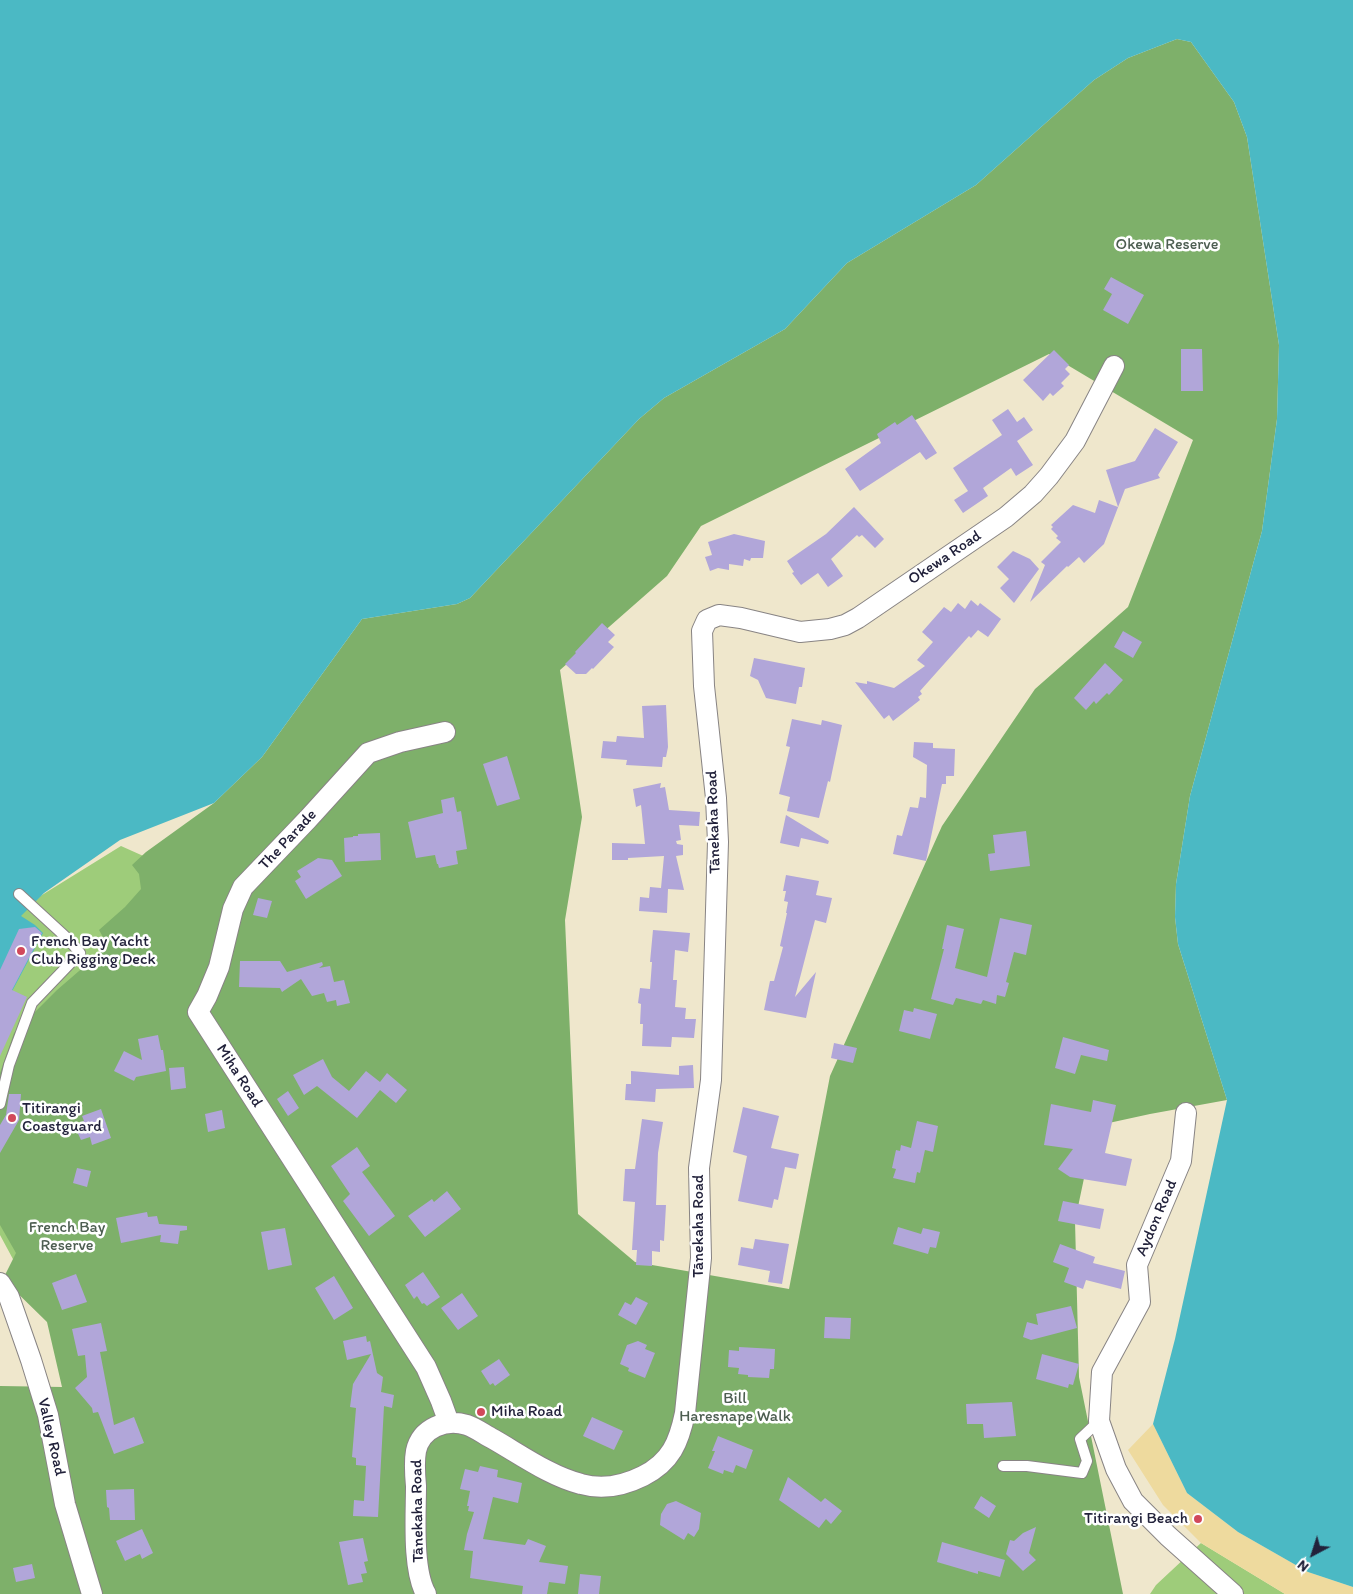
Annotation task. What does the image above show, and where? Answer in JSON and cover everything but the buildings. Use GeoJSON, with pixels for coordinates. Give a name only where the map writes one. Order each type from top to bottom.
{"type":"FeatureCollection","features":[{"type":"Feature","properties":{"kind":"street","name":"Okewa Road"},"geometry":{"type":"LineString","coordinates":[[707,620],[719,615],[741,618],[800,632],[830,629],[858,618],[1006,517],[1033,494],[1075,441],[1114,366]]}},
{"type":"Feature","properties":{"kind":"street","name":"Tānekaha Road"},"geometry":{"type":"LineString","coordinates":[[426,1594],[422,1588],[417,1560],[416,1451],[423,1436],[430,1429],[449,1423],[468,1425],[560,1477],[582,1485],[603,1488],[632,1482],[648,1474],[675,1448],[681,1435],[685,1413],[701,1258],[699,1168],[711,1080],[718,842],[716,798],[704,686],[701,637],[707,620]]}},
{"type":"Feature","properties":{"kind":"street","name":"The Parade"},"geometry":{"type":"LineString","coordinates":[[198,1012],[219,967],[233,908],[243,887],[368,753],[400,742],[445,732]]}},
{"type":"Feature","properties":{"kind":"street","name":"Miha Road"},"geometry":{"type":"LineString","coordinates":[[198,1012],[426,1367],[449,1423]]}},
{"type":"Feature","properties":{"kind":"street","name":"Aydon Road"},"geometry":{"type":"LineString","coordinates":[[1186,1113],[1182,1161],[1137,1265],[1140,1302],[1102,1372],[1099,1421],[1116,1469],[1133,1501],[1168,1536],[1233,1594]]}},
{"type":"Feature","properties":{"kind":"street","name":"Valley Road"},"geometry":{"type":"LineString","coordinates":[[0,1283],[9,1297],[48,1415],[65,1504],[92,1594]]}},
{"type":"Feature","properties":{"kind":"lane"},"geometry":{"type":"LineString","coordinates":[[0,1104],[9,1065],[32,1003],[80,953],[68,939],[20,894]]}},
{"type":"Feature","properties":{"kind":"lane"},"geometry":{"type":"LineString","coordinates":[[1003,1466],[1027,1466],[1082,1473],[1087,1462],[1080,1439],[1099,1421]]}},
{"type":"Feature","properties":{"kind":"green space"},"geometry":{"type":"Polygon","coordinates":[[[1177,39],[1191,42],[1234,102],[1247,137],[1279,345],[1277,419],[1262,531],[1190,796],[1176,884],[1175,917],[1178,944],[1227,1100],[1095,1126],[1075,1221],[1079,1377],[1123,1594],[0,1594],[0,1386],[62,1387],[47,1322],[3,1279],[16,1253],[0,1225],[0,1073],[14,1033],[57,990],[108,946],[99,930],[125,907],[141,889],[139,874],[132,865],[146,852],[214,803],[262,757],[362,619],[457,604],[470,598],[639,419],[664,398],[785,329],[847,263],[976,185],[1094,80],[1128,58],[1177,39]],[[1049,354],[701,526],[667,576],[560,670],[582,817],[565,920],[578,1214],[635,1262],[789,1289],[830,1076],[942,826],[1035,689],[1128,607],[1193,440],[1049,354]]]}},
{"type":"Feature","properties":{"kind":"green space"},"geometry":{"type":"Polygon","coordinates":[[[121,846],[159,863],[21,1274],[0,1235],[0,921],[121,846]]]}},
{"type":"Feature","properties":{"kind":"green space"},"geometry":{"type":"Polygon","coordinates":[[[1201,1543],[1285,1594],[1150,1594],[1156,1585],[1201,1543]]]}},
{"type":"Feature","properties":{"kind":"sand","name":"Titirangi Beach"},"geometry":{"type":"Polygon","coordinates":[[[1153,1424],[1187,1493],[1238,1532],[1308,1572],[1353,1587],[1353,1594],[1285,1594],[1201,1543],[1163,1505],[1128,1450],[1153,1424]]]}},
{"type":"Feature","properties":{"kind":"water"},"geometry":{"type":"Polygon","coordinates":[[[0,0],[1353,0],[1353,1587],[1308,1572],[1238,1532],[1187,1493],[1153,1424],[1175,1339],[1227,1100],[1178,944],[1175,917],[1176,884],[1190,796],[1262,531],[1277,419],[1279,345],[1247,137],[1234,102],[1191,42],[1177,39],[1128,58],[1094,80],[976,185],[847,263],[785,329],[664,398],[639,419],[470,598],[457,604],[362,619],[262,757],[214,803],[120,840],[44,893],[21,916],[43,933],[0,1014],[0,0]]]}},
{"type":"Feature","properties":{"kind":"place","name":"French Bay Yacht Club Rigging Deck"},"geometry":{"type":"Point","coordinates":[21,951]}},
{"type":"Feature","properties":{"kind":"place","name":"Titirangi Coastguard"},"geometry":{"type":"Point","coordinates":[12,1118]}},
{"type":"Feature","properties":{"kind":"place","name":"Miha Road"},"geometry":{"type":"Point","coordinates":[481,1412]}},
{"type":"Feature","properties":{"kind":"place","name":"Titirangi Beach"},"geometry":{"type":"Point","coordinates":[1198,1519]}},
{"type":"Feature","properties":{"kind":"park label","name":"Okewa Reserve"},"geometry":{"type":"Point","coordinates":[1167,245]}},
{"type":"Feature","properties":{"kind":"park label","name":"French Bay Reserve"},"geometry":{"type":"Point","coordinates":[67,1237]}},
{"type":"Feature","properties":{"kind":"park label","name":"Bill Haresnape Walk"},"geometry":{"type":"Point","coordinates":[735,1408]}}]}
